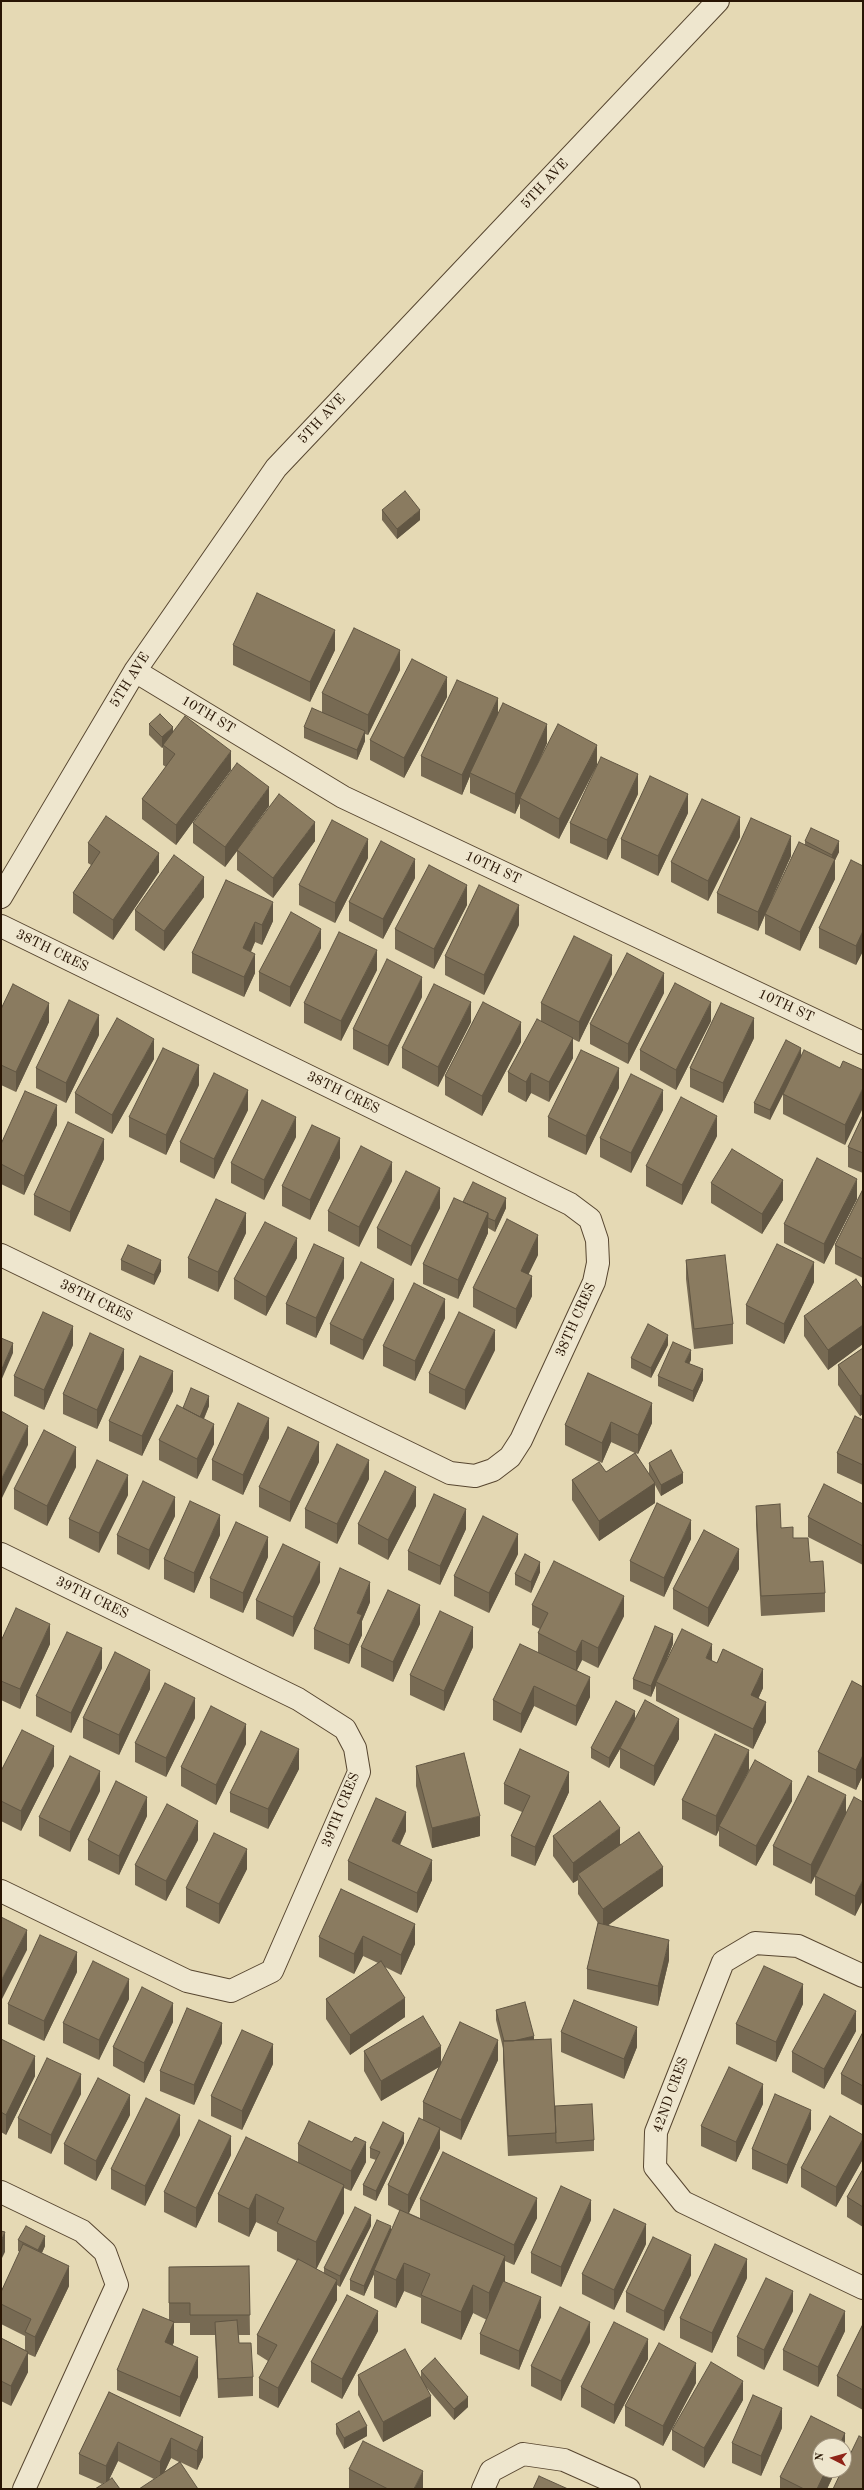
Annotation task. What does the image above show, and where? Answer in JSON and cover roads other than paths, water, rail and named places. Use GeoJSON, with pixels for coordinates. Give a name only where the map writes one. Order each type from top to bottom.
{"type":"FeatureCollection","features":[{"type":"Feature","properties":{"kind":"street","name":"5TH AVE"},"geometry":{"type":"LineString","coordinates":[[1,896],[135,671],[276,468],[718,1]]}},
{"type":"Feature","properties":{"kind":"street","name":"10TH ST"},"geometry":{"type":"LineString","coordinates":[[135,671],[343,797],[863,1043]]}},
{"type":"Feature","properties":{"kind":"street","name":"38TH CRES"},"geometry":{"type":"LineString","coordinates":[[1,926],[570,1204],[590,1220],[597,1240],[598,1263],[594,1282],[521,1440],[510,1457],[493,1470],[475,1476],[450,1473],[1,1255]]}},
{"type":"Feature","properties":{"kind":"street","name":"39TH CRES"},"geometry":{"type":"LineString","coordinates":[[1,1554],[298,1699],[345,1729],[355,1748],[359,1772],[272,1971],[231,1991],[187,1981],[1,1891]]}},
{"type":"Feature","properties":{"kind":"street","name":"42ND CRES"},"geometry":{"type":"LineString","coordinates":[[863,1976],[798,1946],[755,1943],[723,1962],[656,2132],[655,2167],[683,2202],[863,2288]]}},
{"type":"Feature","properties":{"kind":"street"},"geometry":{"type":"LineString","coordinates":[[1,2192],[82,2231],[105,2252],[118,2285],[24,2489]]}},
{"type":"Feature","properties":{"kind":"street"},"geometry":{"type":"LineString","coordinates":[[483,2489],[491,2471],[523,2454],[564,2460],[629,2489]]}}]}
